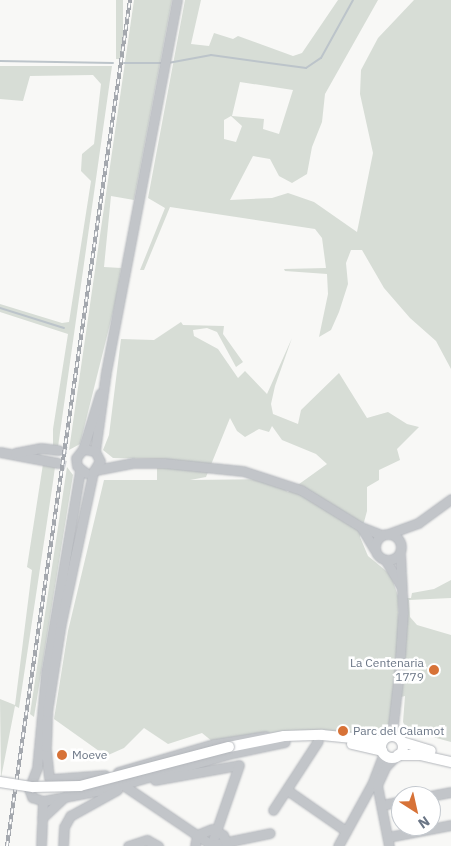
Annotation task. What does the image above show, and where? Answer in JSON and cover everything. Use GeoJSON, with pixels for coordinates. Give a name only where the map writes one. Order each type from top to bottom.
{"type":"FeatureCollection","features":[{"type":"Feature","properties":{"kind":"main road"},"geometry":{"type":"LineString","coordinates":[[0,782],[33,787],[80,786],[229,747],[322,735],[384,746],[397,756],[420,755],[451,762]]}},
{"type":"Feature","properties":{"kind":"main road"},"geometry":{"type":"LineString","coordinates":[[284,739],[384,746],[400,740],[451,756]]}},
{"type":"Feature","properties":{"kind":"main road"},"geometry":{"type":"LineString","coordinates":[[397,756],[400,740]]}},
{"type":"Feature","properties":{"kind":"street"},"geometry":{"type":"LineString","coordinates":[[41,846],[42,818],[47,799],[54,786],[50,779],[48,767],[48,707],[79,530],[94,471],[106,372],[177,0]]}},
{"type":"Feature","properties":{"kind":"street"},"geometry":{"type":"LineString","coordinates":[[106,372],[77,451],[78,468],[46,673],[37,768],[32,780],[30,794],[35,800],[103,790],[284,739]]}},
{"type":"Feature","properties":{"kind":"street"},"geometry":{"type":"LineString","coordinates":[[12,454],[41,448],[58,450]]}},
{"type":"Feature","properties":{"kind":"street"},"geometry":{"type":"LineString","coordinates":[[28,457],[41,448]]}},
{"type":"Feature","properties":{"kind":"street"},"geometry":{"type":"LineString","coordinates":[[77,451],[97,453],[133,463]]}},
{"type":"Feature","properties":{"kind":"street"},"geometry":{"type":"LineString","coordinates":[[0,452],[94,471],[133,463],[194,464],[243,471],[301,490],[361,527],[399,540],[402,619],[393,725],[384,746],[375,784],[382,805],[389,842],[451,825]]}},
{"type":"Feature","properties":{"kind":"street"},"geometry":{"type":"LineString","coordinates":[[374,549],[376,541],[385,534],[418,523],[451,500]]}},
{"type":"Feature","properties":{"kind":"street"},"geometry":{"type":"LineString","coordinates":[[386,561],[395,559],[418,523]]}},
{"type":"Feature","properties":{"kind":"street"},"geometry":{"type":"LineString","coordinates":[[361,527],[378,557],[386,561],[401,587]]}},
{"type":"Feature","properties":{"kind":"street"},"geometry":{"type":"LineString","coordinates":[[393,725],[400,740]]}},
{"type":"Feature","properties":{"kind":"street"},"geometry":{"type":"LineString","coordinates":[[32,780],[42,776],[50,779],[98,777],[214,744],[284,739]]}},
{"type":"Feature","properties":{"kind":"street"},"geometry":{"type":"LineString","coordinates":[[273,810],[318,741]]}},
{"type":"Feature","properties":{"kind":"street"},"geometry":{"type":"LineString","coordinates":[[338,846],[386,766],[397,756]]}},
{"type":"Feature","properties":{"kind":"street"},"geometry":{"type":"LineString","coordinates":[[63,846],[64,827],[75,813],[123,785],[239,765],[212,846]]}},
{"type":"Feature","properties":{"kind":"street"},"geometry":{"type":"LineString","coordinates":[[48,767],[68,779]]}},
{"type":"Feature","properties":{"kind":"street"},"geometry":{"type":"LineString","coordinates":[[98,777],[103,790],[100,800]]}},
{"type":"Feature","properties":{"kind":"street"},"geometry":{"type":"LineString","coordinates":[[123,785],[212,846],[270,833]]}},
{"type":"Feature","properties":{"kind":"street"},"geometry":{"type":"LineString","coordinates":[[287,790],[346,830]]}},
{"type":"Feature","properties":{"kind":"street"},"geometry":{"type":"LineString","coordinates":[[42,818],[66,796]]}},
{"type":"Feature","properties":{"kind":"street"},"geometry":{"type":"LineString","coordinates":[[382,805],[391,803]]}},
{"type":"Feature","properties":{"kind":"street"},"geometry":{"type":"LineString","coordinates":[[197,835],[208,829],[217,830],[227,844]]}},
{"type":"Feature","properties":{"kind":"street"},"geometry":{"type":"LineString","coordinates":[[195,846],[197,835]]}},
{"type":"Feature","properties":{"kind":"street"},"geometry":{"type":"LineString","coordinates":[[128,846],[147,840],[158,846]]}},
{"type":"Feature","properties":{"kind":"shaded area"},"geometry":{"type":"Polygon","coordinates":[[[116,0],[123,0],[123,59],[116,59],[116,0]]]}},
{"type":"Feature","properties":{"kind":"shaded area"},"geometry":{"type":"Polygon","coordinates":[[[134,0],[172,0],[134,200],[111,196],[104,267],[121,268],[116,300],[80,444],[69,450],[134,0]]]}},
{"type":"Feature","properties":{"kind":"shaded area"},"geometry":{"type":"Polygon","coordinates":[[[185,0],[201,0],[191,44],[209,46],[214,33],[233,39],[238,36],[293,56],[302,53],[338,0],[378,0],[325,94],[322,122],[312,147],[307,174],[292,183],[279,176],[270,159],[253,156],[230,200],[272,198],[288,193],[314,202],[357,232],[373,153],[360,94],[361,70],[378,38],[414,0],[451,0],[451,369],[436,341],[410,318],[384,288],[362,250],[351,250],[346,263],[348,284],[339,312],[331,330],[319,337],[328,294],[327,274],[285,271],[284,269],[326,268],[322,238],[315,229],[170,207],[144,270],[140,270],[165,208],[148,198],[185,0]],[[240,82],[232,116],[264,119],[263,129],[279,134],[293,90],[240,82]],[[231,116],[224,120],[224,139],[236,142],[242,126],[231,116]]]}},
{"type":"Feature","properties":{"kind":"shaded area"},"geometry":{"type":"Polygon","coordinates":[[[0,66],[112,66],[58,447],[53,446],[53,429],[68,334],[0,312],[0,304],[62,323],[69,322],[91,181],[81,171],[82,154],[94,144],[101,84],[93,75],[30,76],[23,101],[0,99],[0,66]]]}},
{"type":"Feature","properties":{"kind":"shaded area"},"geometry":{"type":"Polygon","coordinates":[[[181,322],[183,325],[224,326],[223,334],[243,362],[236,367],[217,332],[207,328],[193,330],[194,336],[218,349],[238,378],[245,371],[267,394],[292,338],[275,386],[271,404],[273,414],[298,424],[301,410],[339,373],[367,418],[388,412],[407,424],[419,427],[397,449],[400,460],[379,470],[379,480],[367,487],[367,511],[360,537],[368,556],[391,575],[398,596],[399,640],[391,721],[384,733],[290,731],[213,742],[202,733],[168,744],[144,728],[124,748],[106,756],[54,719],[68,631],[104,480],[157,480],[157,459],[113,458],[103,450],[109,435],[121,339],[154,340],[181,322]],[[230,418],[206,477],[190,480],[272,479],[288,492],[327,464],[316,454],[282,440],[272,426],[269,432],[259,429],[245,437],[237,431],[230,418]]]}},
{"type":"Feature","properties":{"kind":"shaded area"},"geometry":{"type":"Polygon","coordinates":[[[43,464],[55,467],[53,482],[19,708],[15,706],[1,778],[0,699],[15,705],[32,570],[27,567],[43,464]]]}},
{"type":"Feature","properties":{"kind":"shaded area"},"geometry":{"type":"Polygon","coordinates":[[[67,467],[73,475],[34,717],[30,714],[67,467]]]}},
{"type":"Feature","properties":{"kind":"shaded area","name":"La Centenaria 1779"},"geometry":{"type":"Polygon","coordinates":[[[451,580],[451,598],[409,600],[410,617],[417,625],[451,635],[451,742],[407,730],[403,722],[405,696],[401,697],[406,598],[411,598],[412,593],[434,589],[451,580]]]}},
{"type":"Feature","properties":{"kind":"waterway"},"geometry":{"type":"LineString","coordinates":[[168,63],[211,55],[306,68],[321,58],[353,0]]}},
{"type":"Feature","properties":{"kind":"waterway"},"geometry":{"type":"LineString","coordinates":[[0,61],[113,63]]}},
{"type":"Feature","properties":{"kind":"waterway"},"geometry":{"type":"LineString","coordinates":[[124,63],[161,63]]}},
{"type":"Feature","properties":{"kind":"waterway"},"geometry":{"type":"LineString","coordinates":[[0,308],[64,328]]}},
{"type":"Feature","properties":{"kind":"tunnel"},"geometry":{"type":"LineString","coordinates":[[58,450],[70,452]]}},
{"type":"Feature","properties":{"kind":"tunnel"},"geometry":{"type":"LineString","coordinates":[[58,463],[66,465]]}},
{"type":"Feature","properties":{"kind":"railway"},"geometry":{"type":"LineString","coordinates":[[7,846],[130,0]]}},
{"type":"Feature","properties":{"kind":"place","name":"La Centenaria 1779"},"geometry":{"type":"Point","coordinates":[434,670]}},
{"type":"Feature","properties":{"kind":"place","name":"Parc del Calamot"},"geometry":{"type":"Point","coordinates":[343,731]}},
{"type":"Feature","properties":{"kind":"place","name":"Moeve"},"geometry":{"type":"Point","coordinates":[62,755]}}]}
